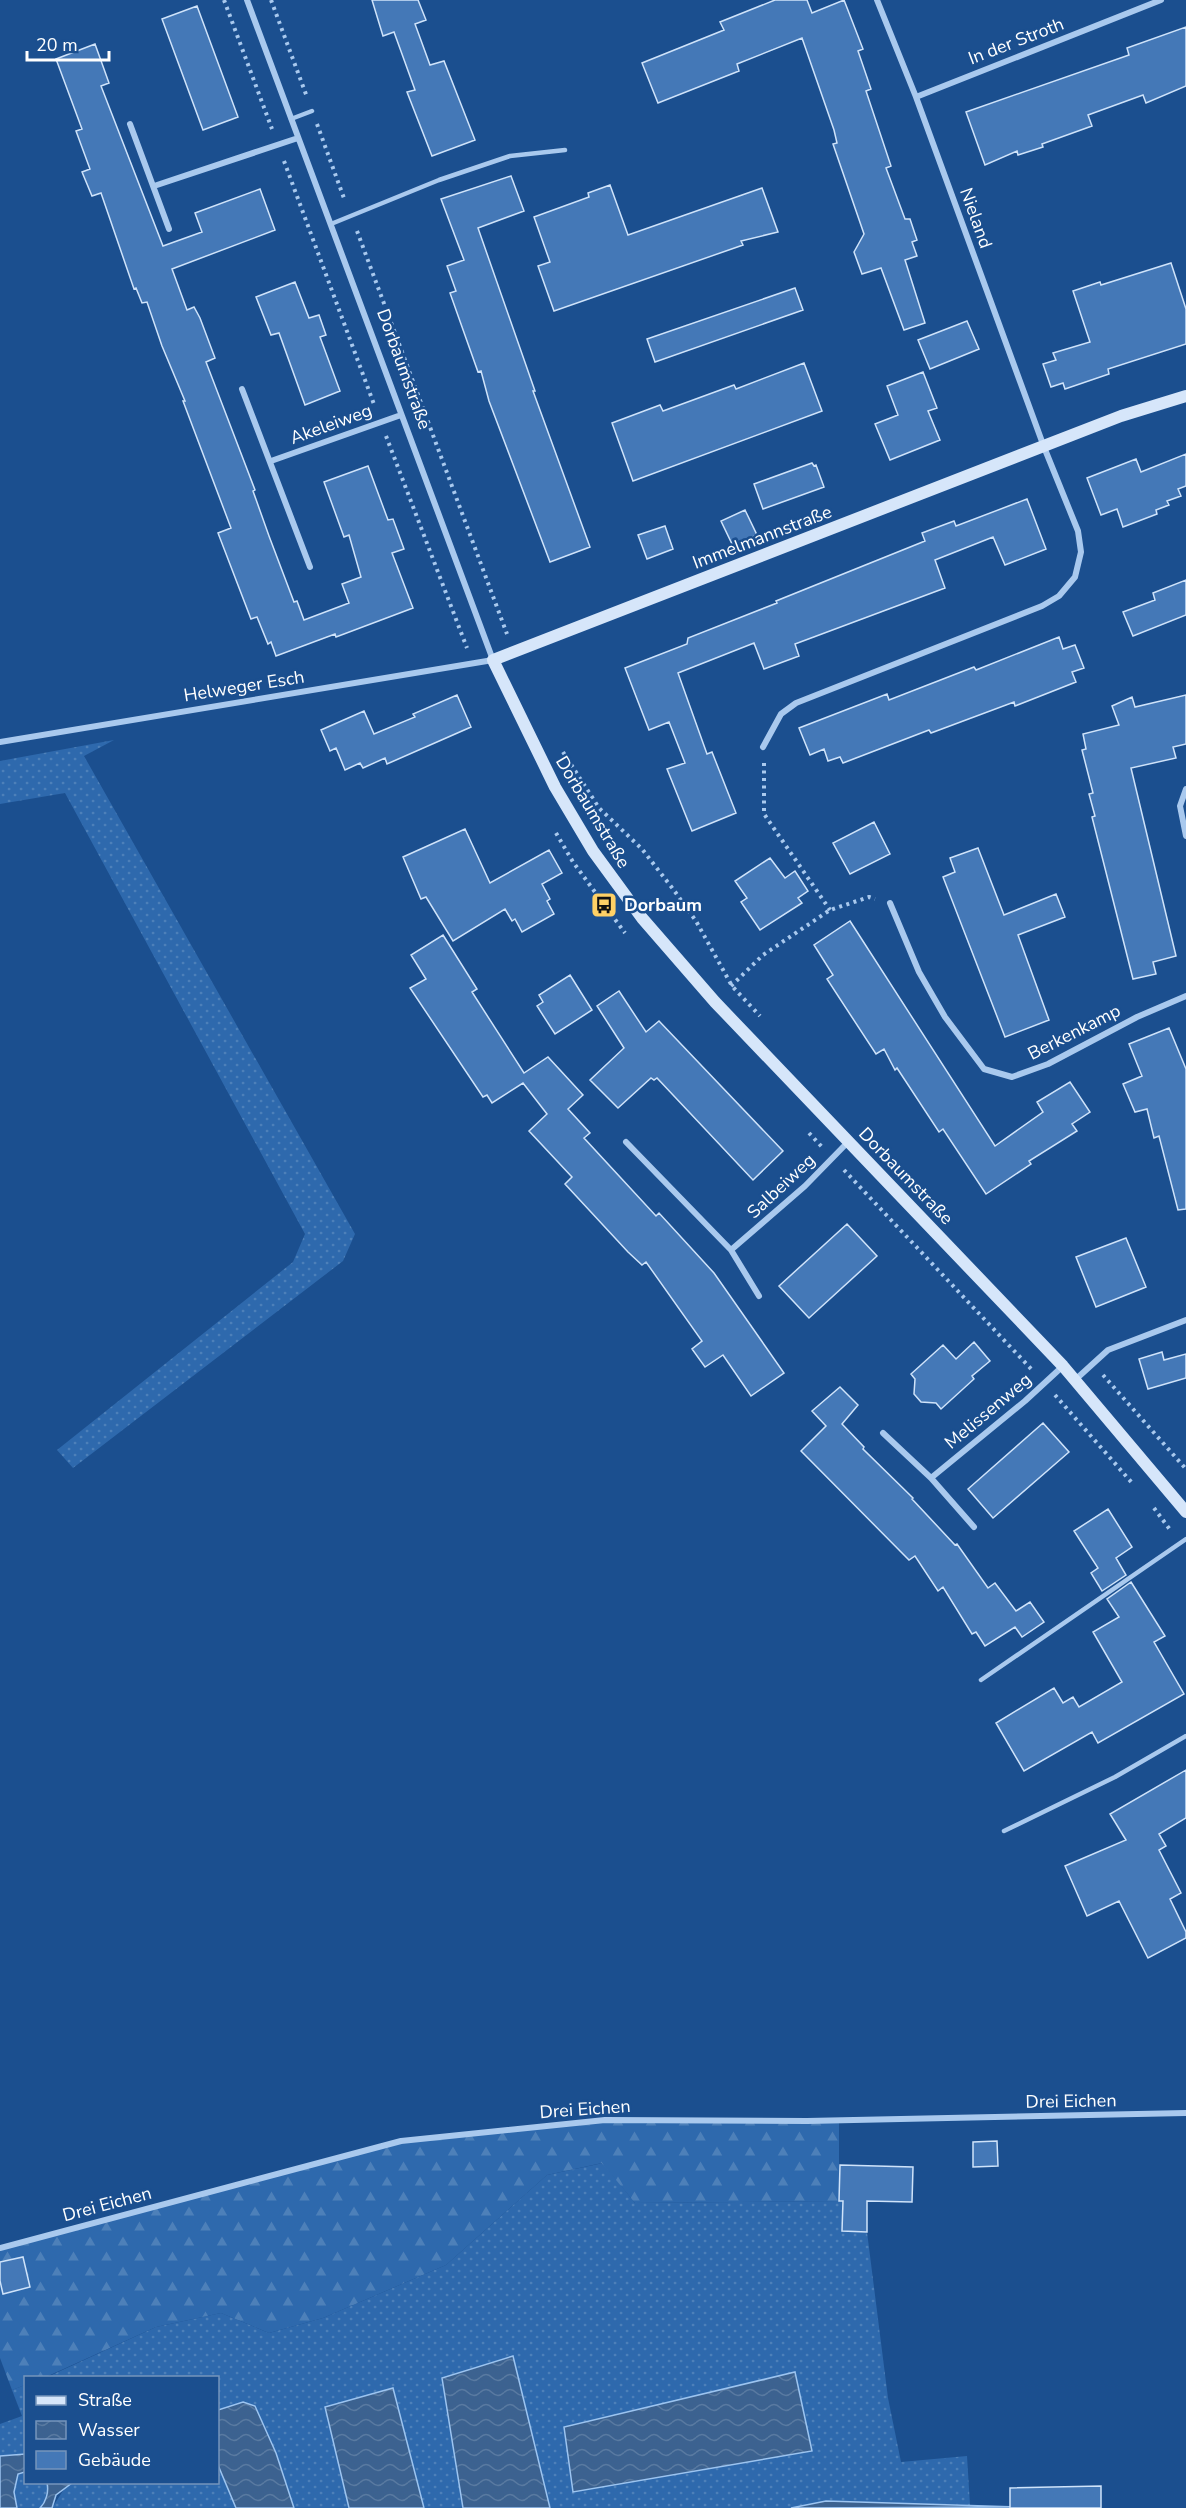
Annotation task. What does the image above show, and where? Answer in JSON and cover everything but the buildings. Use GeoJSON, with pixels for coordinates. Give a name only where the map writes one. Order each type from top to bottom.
{"type":"FeatureCollection","features":[{"type":"Feature","properties":{"kind":"street","name":"Dorbaumstraße"},"geometry":{"type":"LineString","coordinates":[[247,0],[493,660],[538,756],[593,851],[642,918],[715,1002],[1063,1366],[1186,1512]]}},
{"type":"Feature","properties":{"kind":"street","name":"Nieland"},"geometry":{"type":"LineString","coordinates":[[877,0],[916,97],[1044,447]]}},
{"type":"Feature","properties":{"kind":"street","name":"In der Stroth"},"geometry":{"type":"LineString","coordinates":[[916,97],[1161,0]]}},
{"type":"Feature","properties":{"kind":"street"},"geometry":{"type":"LineString","coordinates":[[130,124],[169,229]]}},
{"type":"Feature","properties":{"kind":"street"},"geometry":{"type":"LineString","coordinates":[[154,186],[298,138]]}},
{"type":"Feature","properties":{"kind":"street","name":"Akeleiweg"},"geometry":{"type":"LineString","coordinates":[[242,389],[272,461],[310,567]]}},
{"type":"Feature","properties":{"kind":"street","name":"Immelmannstraße"},"geometry":{"type":"LineString","coordinates":[[493,660],[1121,416],[1186,396]]}},
{"type":"Feature","properties":{"kind":"street","name":"Akeleiweg"},"geometry":{"type":"LineString","coordinates":[[272,461],[401,415]]}},
{"type":"Feature","properties":{"kind":"street"},"geometry":{"type":"LineString","coordinates":[[763,747],[781,714],[796,703],[1042,606],[1059,596],[1075,577],[1082,552],[1078,531],[1044,447]]}},
{"type":"Feature","properties":{"kind":"street","name":"Helweger Esch"},"geometry":{"type":"LineString","coordinates":[[0,742],[493,660]]}},
{"type":"Feature","properties":{"kind":"street"},"geometry":{"type":"LineString","coordinates":[[1186,789],[1180,806],[1186,836]]}},
{"type":"Feature","properties":{"kind":"street","name":"Berkenkamp"},"geometry":{"type":"LineString","coordinates":[[890,903],[919,972],[945,1017],[984,1069],[1012,1077],[1048,1064],[1137,1017],[1186,996]]}},
{"type":"Feature","properties":{"kind":"street"},"geometry":{"type":"LineString","coordinates":[[626,1142],[731,1250],[759,1296]]}},
{"type":"Feature","properties":{"kind":"street","name":"Salbeiweg"},"geometry":{"type":"LineString","coordinates":[[731,1250],[805,1186],[848,1142]]}},
{"type":"Feature","properties":{"kind":"street"},"geometry":{"type":"LineString","coordinates":[[1075,1380],[1108,1350],[1186,1320]]}},
{"type":"Feature","properties":{"kind":"street","name":"Melissenweg"},"geometry":{"type":"LineString","coordinates":[[932,1478],[1063,1366]]}},
{"type":"Feature","properties":{"kind":"street"},"geometry":{"type":"LineString","coordinates":[[883,1433],[932,1478],[974,1527]]}},
{"type":"Feature","properties":{"kind":"street","name":"Drei Eichen"},"geometry":{"type":"LineString","coordinates":[[0,2248],[402,2141],[605,2120],[807,2121],[1186,2113]]}},
{"type":"Feature","properties":{"kind":"lane"},"geometry":{"type":"LineString","coordinates":[[291,118],[312,111]]}},
{"type":"Feature","properties":{"kind":"lane"},"geometry":{"type":"LineString","coordinates":[[331,224],[439,180],[510,156],[565,150]]}},
{"type":"Feature","properties":{"kind":"lane"},"geometry":{"type":"LineString","coordinates":[[981,1680],[1186,1539]]}},
{"type":"Feature","properties":{"kind":"lane"},"geometry":{"type":"LineString","coordinates":[[1004,1831],[1115,1777],[1186,1736]]}},
{"type":"Feature","properties":{"kind":"path"},"geometry":{"type":"LineString","coordinates":[[224,0],[473,664]]}},
{"type":"Feature","properties":{"kind":"path"},"geometry":{"type":"LineString","coordinates":[[271,0],[514,652]]}},
{"type":"Feature","properties":{"kind":"path"},"geometry":{"type":"LineString","coordinates":[[559,746],[599,808],[642,849],[673,890],[696,921],[732,986],[762,1019]]}},
{"type":"Feature","properties":{"kind":"path"},"geometry":{"type":"LineString","coordinates":[[763,747],[765,814],[830,910]]}},
{"type":"Feature","properties":{"kind":"path"},"geometry":{"type":"LineString","coordinates":[[555,831],[573,862],[630,939]]}},
{"type":"Feature","properties":{"kind":"path"},"geometry":{"type":"LineString","coordinates":[[732,986],[763,955],[830,910],[869,897],[890,903]]}},
{"type":"Feature","properties":{"kind":"path"},"geometry":{"type":"LineString","coordinates":[[801,1125],[1044,1383],[1139,1491]]}},
{"type":"Feature","properties":{"kind":"path"},"geometry":{"type":"LineString","coordinates":[[1092,1364],[1186,1469]]}},
{"type":"Feature","properties":{"kind":"path"},"geometry":{"type":"LineString","coordinates":[[1147,1500],[1180,1543]]}},
{"type":"Feature","properties":{"kind":"green space"},"geometry":{"type":"Polygon","coordinates":[[[114,740],[84,756],[355,1234],[343,1261],[73,1468],[57,1450],[293,1262],[305,1234],[65,793],[0,804],[0,761],[114,740]]]}},
{"type":"Feature","properties":{"kind":"green space"},"geometry":{"type":"Polygon","coordinates":[[[605,2120],[839,2120],[839,2201],[635,2203],[602,2163],[547,2175],[446,2265],[323,2318],[269,2333],[221,2313],[156,2327],[48,2376],[24,2376],[24,2385],[12,2390],[0,2358],[0,2248],[401,2141],[605,2120]]]}},
{"type":"Feature","properties":{"kind":"green space"},"geometry":{"type":"Polygon","coordinates":[[[603,2163],[635,2203],[843,2201],[843,2231],[867,2232],[888,2398],[901,2462],[967,2456],[970,2505],[826,2501],[791,2508],[550,2508],[513,2356],[442,2378],[463,2508],[424,2508],[393,2388],[325,2407],[349,2508],[294,2508],[276,2453],[219,2411],[219,2376],[49,2376],[156,2327],[221,2313],[269,2333],[323,2318],[446,2265],[547,2175],[603,2163]],[[795,2372],[564,2427],[812,2451],[795,2372]]]}},
{"type":"Feature","properties":{"kind":"green space"},"geometry":{"type":"Polygon","coordinates":[[[24,2385],[24,2454],[0,2456],[0,2424],[22,2416],[12,2390],[24,2385]]]}},
{"type":"Feature","properties":{"kind":"green space"},"geometry":{"type":"Polygon","coordinates":[[[219,2467],[236,2508],[52,2508],[66,2486],[70,2484],[219,2484],[219,2467]]]}},
{"type":"Feature","properties":{"kind":"green space"},"geometry":{"type":"Polygon","coordinates":[[[24,2472],[24,2484],[47,2484],[44,2503],[40,2508],[17,2508],[14,2492],[18,2473],[24,2472]]]}},
{"type":"Feature","properties":{"kind":"water"},"geometry":{"type":"Polygon","coordinates":[[[513,2356],[550,2508],[463,2508],[442,2378],[513,2356]]]}},
{"type":"Feature","properties":{"kind":"water"},"geometry":{"type":"Polygon","coordinates":[[[795,2372],[812,2451],[573,2492],[564,2427],[795,2372]]]}},
{"type":"Feature","properties":{"kind":"water"},"geometry":{"type":"Polygon","coordinates":[[[393,2388],[424,2508],[349,2508],[325,2407],[393,2388]]]}},
{"type":"Feature","properties":{"kind":"water"},"geometry":{"type":"Polygon","coordinates":[[[243,2402],[255,2406],[276,2453],[294,2508],[236,2508],[219,2467],[219,2410],[243,2402]]]}},
{"type":"Feature","properties":{"kind":"water"},"geometry":{"type":"Polygon","coordinates":[[[24,2454],[24,2472],[18,2474],[14,2492],[17,2508],[0,2508],[0,2456],[24,2454]]]}},
{"type":"Feature","properties":{"kind":"water"},"geometry":{"type":"Polygon","coordinates":[[[47,2484],[71,2484],[56,2495],[52,2508],[40,2508],[47,2497],[47,2484]]]}},
{"type":"Feature","properties":{"kind":"water"},"geometry":{"type":"Polygon","coordinates":[[[826,2501],[1019,2507],[791,2508],[826,2501]]]}},
{"type":"Feature","properties":{"kind":"place","name":"Dorbaum"},"geometry":{"type":"Point","coordinates":[604,905]}}]}
